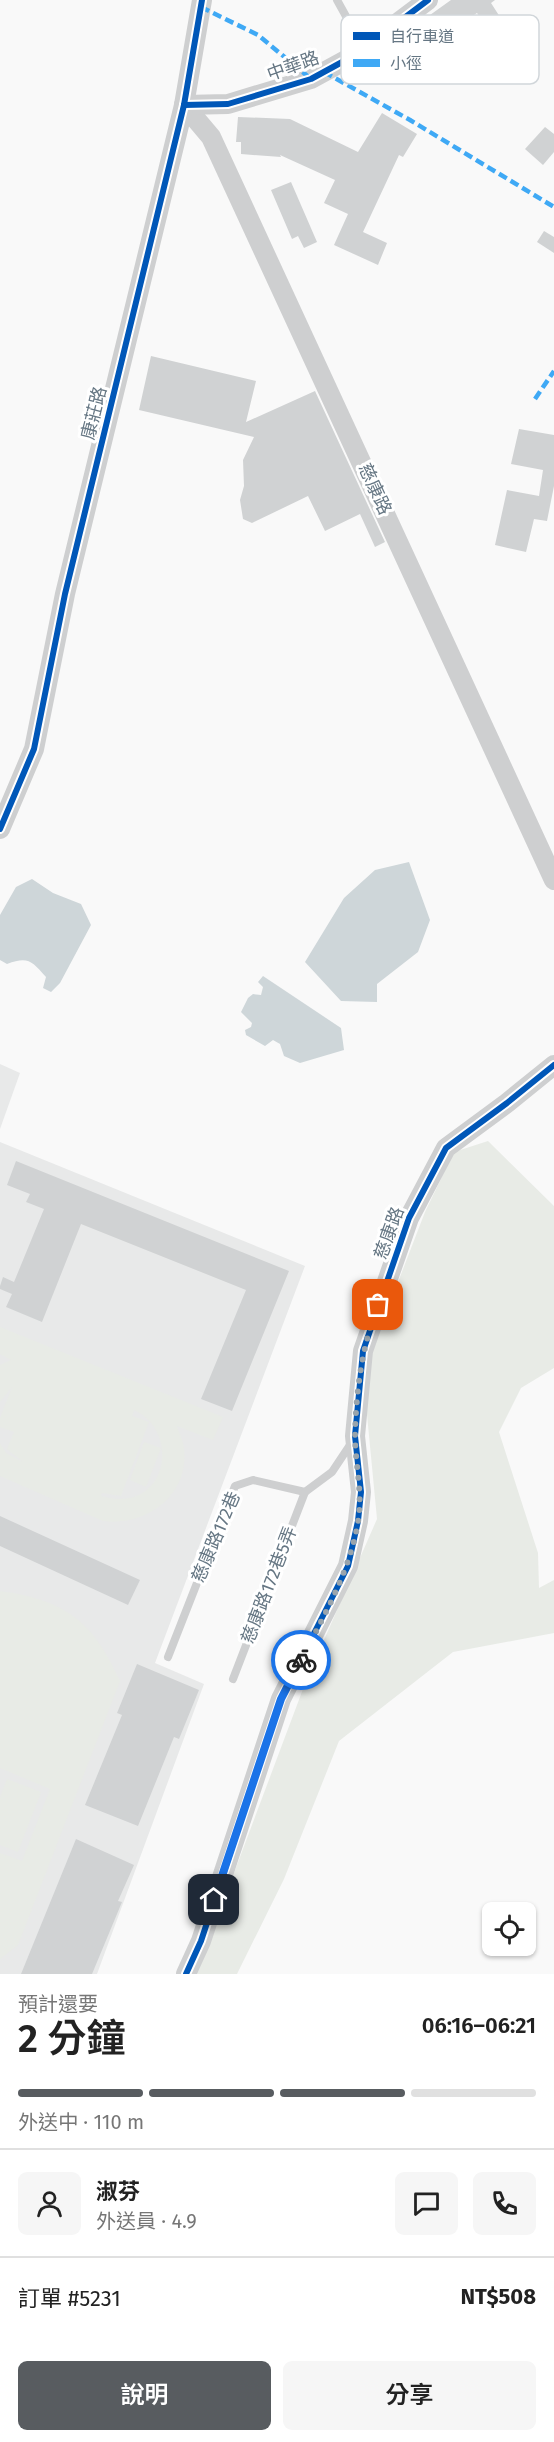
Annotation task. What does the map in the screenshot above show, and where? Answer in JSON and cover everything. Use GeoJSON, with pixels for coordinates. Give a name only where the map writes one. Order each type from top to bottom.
{"type":"FeatureCollection","features":[{"type":"Feature","properties":{"kind":"street","name":"康莊路"},"geometry":{"type":"LineString","coordinates":[[0,829],[34,749],[68,583],[184,105],[202,0]]}},
{"type":"Feature","properties":{"kind":"street","name":"中華路"},"geometry":{"type":"LineString","coordinates":[[408,15],[428,0]]}},
{"type":"Feature","properties":{"kind":"street","name":"中華路"},"geometry":{"type":"LineString","coordinates":[[184,105],[228,104],[311,79],[341,61]]}},
{"type":"Feature","properties":{"kind":"street","name":"慈康路"},"geometry":{"type":"LineString","coordinates":[[184,105],[211,137],[554,880]]}},
{"type":"Feature","properties":{"kind":"street","name":"慈康路"},"geometry":{"type":"LineString","coordinates":[[186,1974],[201,1941],[281,1699],[348,1566],[358,1521],[360,1492],[355,1436],[363,1351],[409,1218],[446,1148],[554,1065]]}},
{"type":"Feature","properties":{"kind":"lane"},"geometry":{"type":"LineString","coordinates":[[338,0],[346,15]]}},
{"type":"Feature","properties":{"kind":"lane"},"geometry":{"type":"LineString","coordinates":[[305,1492],[332,1472],[355,1436]]}},
{"type":"Feature","properties":{"kind":"lane","name":"慈康路172巷"},"geometry":{"type":"LineString","coordinates":[[168,1657],[235,1486],[254,1480],[305,1492]]}},
{"type":"Feature","properties":{"kind":"lane","name":"慈康路172巷5弄"},"geometry":{"type":"LineString","coordinates":[[233,1679],[305,1492]]}},
{"type":"Feature","properties":{"kind":"shaded area"},"geometry":{"type":"Polygon","coordinates":[[[409,862],[430,920],[418,952],[377,984],[377,1002],[341,1001],[305,962],[344,898],[375,870],[409,862]]]}},
{"type":"Feature","properties":{"kind":"shaded area"},"geometry":{"type":"Polygon","coordinates":[[[32,879],[53,893],[81,904],[91,925],[60,983],[51,992],[43,988],[46,977],[33,964],[20,960],[7,964],[0,960],[0,915],[16,887],[32,879]]]}},
{"type":"Feature","properties":{"kind":"shaded area"},"geometry":{"type":"Polygon","coordinates":[[[263,976],[341,1028],[344,1050],[300,1063],[284,1056],[280,1044],[273,1040],[265,1046],[246,1035],[245,1030],[251,1027],[252,1023],[241,1012],[248,998],[253,994],[261,995],[263,987],[258,982],[263,976]]]}},
{"type":"Feature","properties":{"kind":"shaded area"},"geometry":{"type":"Polygon","coordinates":[[[0,1064],[20,1073],[0,1129],[0,1064]]]}},
{"type":"Feature","properties":{"kind":"shaded area"},"geometry":{"type":"Polygon","coordinates":[[[488,1141],[554,1206],[554,1368],[521,1388],[499,1432],[538,1553],[539,1588],[554,1580],[554,1633],[453,1652],[339,1741],[284,1879],[237,1974],[196,1974],[306,1681],[377,1519],[363,1373],[425,1212],[454,1152],[488,1141]]]}},
{"type":"Feature","properties":{"kind":"shaded area"},"geometry":{"type":"Polygon","coordinates":[[[0,1142],[305,1266],[155,1663],[204,1684],[97,1974],[0,1974],[0,1142]]]}},
{"type":"Feature","properties":{"kind":"shaded area"},"geometry":{"type":"Polygon","coordinates":[[[0,1327],[223,1417],[213,1440],[177,1426],[183,1445],[184,1465],[180,1480],[162,1504],[135,1519],[119,1522],[103,1521],[0,1476],[0,1443],[6,1453],[23,1462],[7,1449],[14,1432],[0,1427],[0,1418],[12,1387],[0,1402],[0,1365],[11,1360],[0,1354],[0,1327]],[[134,1410],[132,1416],[149,1422],[121,1496],[102,1493],[101,1496],[119,1499],[136,1496],[149,1488],[157,1477],[162,1462],[162,1447],[157,1432],[148,1420],[134,1410]]]}},
{"type":"Feature","properties":{"kind":"shaded area"},"geometry":{"type":"Polygon","coordinates":[[[144,1442],[161,1448],[146,1487],[130,1480],[144,1442]]]}},
{"type":"Feature","properties":{"kind":"shaded area"},"geometry":{"type":"Polygon","coordinates":[[[0,1591],[42,1600],[74,1617],[99,1643],[120,1681],[18,1945],[0,1959],[0,1853],[22,1861],[50,1789],[0,1768],[0,1591]]]}},
{"type":"Feature","properties":{"kind":"shaded area"},"geometry":{"type":"Polygon","coordinates":[[[7,1779],[41,1792],[18,1852],[0,1845],[0,1797],[7,1779]]]}},
{"type":"Feature","properties":{"kind":"building"},"geometry":{"type":"Polygon","coordinates":[[[451,0],[495,0],[491,3],[499,15],[478,15],[477,13],[474,15],[430,15],[451,0]]]}},
{"type":"Feature","properties":{"kind":"building"},"geometry":{"type":"Polygon","coordinates":[[[382,113],[417,134],[403,157],[399,155],[363,232],[387,243],[378,265],[334,245],[348,214],[324,203],[335,180],[280,155],[281,157],[241,154],[241,142],[236,142],[238,117],[290,119],[358,152],[382,113]]]}},
{"type":"Feature","properties":{"kind":"building"},"geometry":{"type":"Polygon","coordinates":[[[545,127],[554,134],[554,152],[543,165],[525,149],[545,127]]]}},
{"type":"Feature","properties":{"kind":"building"},"geometry":{"type":"Polygon","coordinates":[[[291,182],[317,242],[304,248],[298,236],[292,239],[271,190],[291,182]]]}},
{"type":"Feature","properties":{"kind":"building"},"geometry":{"type":"Polygon","coordinates":[[[544,231],[554,237],[554,253],[537,242],[544,231]]]}},
{"type":"Feature","properties":{"kind":"building"},"geometry":{"type":"Polygon","coordinates":[[[151,356],[256,381],[246,422],[315,391],[385,542],[375,547],[360,514],[325,531],[308,496],[252,523],[243,519],[240,500],[244,486],[243,460],[254,437],[139,410],[151,356]]]}},
{"type":"Feature","properties":{"kind":"building"},"geometry":{"type":"Polygon","coordinates":[[[519,429],[554,435],[554,486],[547,521],[534,519],[526,552],[495,545],[507,490],[539,496],[543,470],[511,464],[519,429]]]}},
{"type":"Feature","properties":{"kind":"building"},"geometry":{"type":"Polygon","coordinates":[[[16,1161],[289,1271],[232,1411],[201,1399],[246,1290],[81,1224],[42,1322],[6,1307],[12,1294],[0,1289],[3,1277],[14,1282],[44,1209],[26,1202],[30,1194],[7,1185],[16,1161]]]}},
{"type":"Feature","properties":{"kind":"building"},"geometry":{"type":"Polygon","coordinates":[[[0,1516],[140,1580],[128,1605],[0,1546],[0,1516]]]}},
{"type":"Feature","properties":{"kind":"building"},"geometry":{"type":"Polygon","coordinates":[[[137,1664],[199,1690],[179,1739],[174,1737],[138,1826],[85,1805],[122,1715],[117,1713],[137,1664]]]}},
{"type":"Feature","properties":{"kind":"building"},"geometry":{"type":"Polygon","coordinates":[[[76,1839],[134,1865],[118,1901],[122,1902],[92,1974],[21,1974],[76,1839]]]}},
{"type":"Feature","properties":{"kind":"marked path"},"geometry":{"type":"LineString","coordinates":[[201,7],[258,35],[311,79]]}},
{"type":"Feature","properties":{"kind":"marked path"},"geometry":{"type":"LineString","coordinates":[[324,72],[341,81]]}},
{"type":"Feature","properties":{"kind":"marked path"},"geometry":{"type":"LineString","coordinates":[[346,84],[554,207]]}},
{"type":"Feature","properties":{"kind":"marked path"},"geometry":{"type":"LineString","coordinates":[[535,399],[554,371]]}},
{"type":"Feature","properties":{"kind":"cycle path"},"geometry":{"type":"LineString","coordinates":[[0,829],[34,749],[65,594],[184,105],[202,0]]}},
{"type":"Feature","properties":{"kind":"cycle path"},"geometry":{"type":"LineString","coordinates":[[408,15],[428,0]]}},
{"type":"Feature","properties":{"kind":"cycle path"},"geometry":{"type":"LineString","coordinates":[[184,105],[228,104],[311,79],[341,63]]}},
{"type":"Feature","properties":{"kind":"cycle path"},"geometry":{"type":"LineString","coordinates":[[186,1974],[201,1941],[281,1699],[348,1566],[358,1521],[361,1492],[355,1436],[363,1351],[409,1218],[446,1148],[554,1065]]}},
{"type":"Feature","properties":{"kind":"way so far"},"geometry":{"type":"LineString","coordinates":[[301,1660],[348,1566],[358,1521],[360,1492],[355,1436],[357,1410],[363,1351],[378,1305]]}},
{"type":"Feature","properties":{"kind":"route"},"geometry":{"type":"LineString","coordinates":[[214,1900],[281,1699],[301,1660]]}}]}
